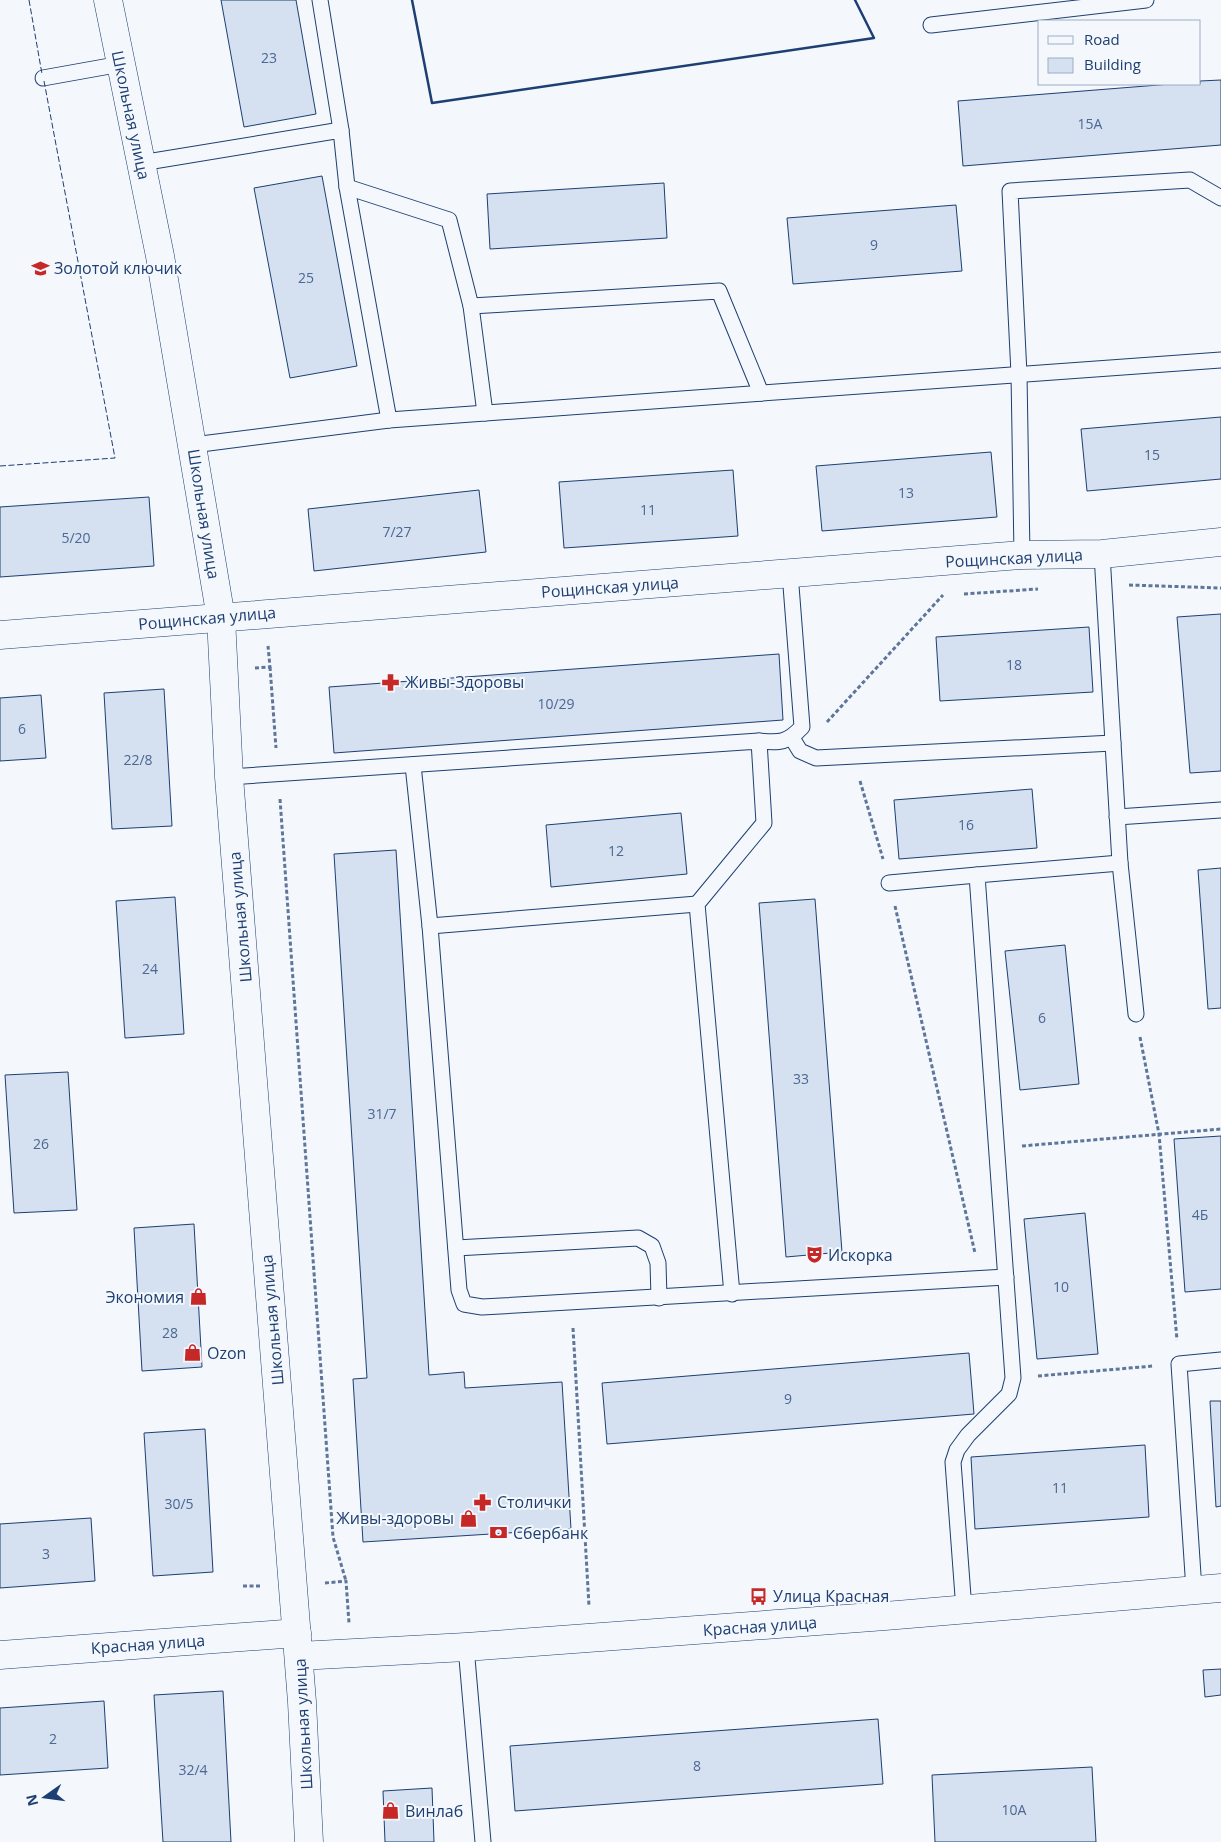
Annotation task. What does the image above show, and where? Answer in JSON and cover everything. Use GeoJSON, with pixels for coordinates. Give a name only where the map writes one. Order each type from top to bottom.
{"type":"FeatureCollection","features":[{"type":"Feature","properties":{"kind":"street","name":"Школьная улица"},"geometry":{"type":"LineString","coordinates":[[108,0],[160,256],[221,618],[229,777],[298,1644],[309,1842]]}},
{"type":"Feature","properties":{"kind":"street","name":"Рощинская улица"},"geometry":{"type":"LineString","coordinates":[[0,635],[1022,555],[1102,554],[1221,542]]}},
{"type":"Feature","properties":{"kind":"street","name":"Красная улица"},"geometry":{"type":"LineString","coordinates":[[0,1654],[298,1644],[466,1647],[591,1636],[964,1610],[1221,1588]]}},
{"type":"Feature","properties":{"kind":"lane"},"geometry":{"type":"LineString","coordinates":[[320,0],[341,130],[347,187],[389,420]]}},
{"type":"Feature","properties":{"kind":"lane"},"geometry":{"type":"LineString","coordinates":[[931,25],[1146,0]]}},
{"type":"Feature","properties":{"kind":"lane"},"geometry":{"type":"LineString","coordinates":[[43,78],[121,64]]}},
{"type":"Feature","properties":{"kind":"lane"},"geometry":{"type":"LineString","coordinates":[[141,163],[341,130]]}},
{"type":"Feature","properties":{"kind":"lane"},"geometry":{"type":"LineString","coordinates":[[1022,555],[1019,374],[1010,191],[1190,180],[1221,198]]}},
{"type":"Feature","properties":{"kind":"lane"},"geometry":{"type":"LineString","coordinates":[[347,187],[449,220],[471,306],[485,413]]}},
{"type":"Feature","properties":{"kind":"lane"},"geometry":{"type":"LineString","coordinates":[[471,306],[719,291],[762,393]]}},
{"type":"Feature","properties":{"kind":"lane"},"geometry":{"type":"LineString","coordinates":[[193,445],[389,420],[1221,360]]}},
{"type":"Feature","properties":{"kind":"lane"},"geometry":{"type":"LineString","coordinates":[[1102,554],[1120,863],[1136,1014]]}},
{"type":"Feature","properties":{"kind":"lane"},"geometry":{"type":"LineString","coordinates":[[790,573],[802,727],[796,745]]}},
{"type":"Feature","properties":{"kind":"lane"},"geometry":{"type":"LineString","coordinates":[[229,777],[759,741],[796,745],[816,758],[1113,743]]}},
{"type":"Feature","properties":{"kind":"lane"},"geometry":{"type":"LineString","coordinates":[[732,1294],[697,904],[764,823],[759,741]]}},
{"type":"Feature","properties":{"kind":"lane"},"geometry":{"type":"LineString","coordinates":[[413,765],[430,926],[459,1290],[464,1304],[482,1306],[659,1298],[1006,1276]]}},
{"type":"Feature","properties":{"kind":"lane"},"geometry":{"type":"LineString","coordinates":[[1118,817],[1221,810]]}},
{"type":"Feature","properties":{"kind":"lane"},"geometry":{"type":"LineString","coordinates":[[889,883],[1120,863]]}},
{"type":"Feature","properties":{"kind":"lane"},"geometry":{"type":"LineString","coordinates":[[964,1610],[953,1462],[957,1450],[968,1436],[1009,1394],[1013,1378],[978,874]]}},
{"type":"Feature","properties":{"kind":"lane"},"geometry":{"type":"LineString","coordinates":[[430,926],[697,904]]}},
{"type":"Feature","properties":{"kind":"lane"},"geometry":{"type":"LineString","coordinates":[[456,1248],[638,1238],[652,1246],[658,1263],[659,1298]]}},
{"type":"Feature","properties":{"kind":"lane"},"geometry":{"type":"LineString","coordinates":[[1194,1590],[1179,1364],[1221,1360]]}},
{"type":"Feature","properties":{"kind":"lane"},"geometry":{"type":"LineString","coordinates":[[466,1647],[483,1842]]}},
{"type":"Feature","properties":{"kind":"path"},"geometry":{"type":"LineString","coordinates":[[796,745],[943,595]]}},
{"type":"Feature","properties":{"kind":"path"},"geometry":{"type":"LineString","coordinates":[[270,667],[334,1537],[346,1581]]}},
{"type":"Feature","properties":{"kind":"path"},"geometry":{"type":"LineString","coordinates":[[853,756],[889,883],[981,1278]]}},
{"type":"Feature","properties":{"kind":"path"},"geometry":{"type":"LineString","coordinates":[[1013,1378],[1179,1364],[1159,1134],[1136,1014]]}},
{"type":"Feature","properties":{"kind":"path"},"geometry":{"type":"LineString","coordinates":[[997,1148],[1221,1129]]}},
{"type":"Feature","properties":{"kind":"path"},"geometry":{"type":"LineString","coordinates":[[572,1302],[591,1636]]}},
{"type":"Feature","properties":{"kind":"building"},"geometry":{"type":"Polygon","coordinates":[[[221,0],[296,0],[316,114],[244,127],[221,0]]]}},
{"type":"Feature","properties":{"kind":"building"},"geometry":{"type":"Polygon","coordinates":[[[1221,80],[1221,145],[963,166],[958,101],[1158,85],[1201,85],[1201,81],[1221,80]]]}},
{"type":"Feature","properties":{"kind":"building"},"geometry":{"type":"Polygon","coordinates":[[[322,176],[357,366],[290,378],[254,188],[322,176]]]}},
{"type":"Feature","properties":{"kind":"building"},"geometry":{"type":"Polygon","coordinates":[[[664,183],[667,238],[490,249],[487,194],[664,183]]]}},
{"type":"Feature","properties":{"kind":"building"},"geometry":{"type":"Polygon","coordinates":[[[956,205],[962,271],[793,284],[787,218],[956,205]]]}},
{"type":"Feature","properties":{"kind":"building"},"geometry":{"type":"Polygon","coordinates":[[[1221,417],[1221,479],[1087,491],[1081,429],[1221,417]]]}},
{"type":"Feature","properties":{"kind":"building"},"geometry":{"type":"Polygon","coordinates":[[[991,452],[997,517],[822,531],[816,466],[991,452]]]}},
{"type":"Feature","properties":{"kind":"building"},"geometry":{"type":"Polygon","coordinates":[[[733,470],[738,536],[564,548],[559,482],[733,470]]]}},
{"type":"Feature","properties":{"kind":"building"},"geometry":{"type":"Polygon","coordinates":[[[479,490],[486,552],[314,571],[308,509],[479,490]]]}},
{"type":"Feature","properties":{"kind":"building"},"geometry":{"type":"Polygon","coordinates":[[[149,497],[154,566],[0,577],[0,507],[149,497]]]}},
{"type":"Feature","properties":{"kind":"building"},"geometry":{"type":"Polygon","coordinates":[[[1221,614],[1221,771],[1190,773],[1177,617],[1221,614]]]}},
{"type":"Feature","properties":{"kind":"building"},"geometry":{"type":"Polygon","coordinates":[[[1089,627],[1093,692],[940,701],[936,637],[1089,627]]]}},
{"type":"Feature","properties":{"kind":"building"},"geometry":{"type":"Polygon","coordinates":[[[779,654],[783,720],[334,753],[329,687],[779,654]]]}},
{"type":"Feature","properties":{"kind":"building"},"geometry":{"type":"Polygon","coordinates":[[[164,689],[172,826],[112,829],[104,693],[164,689]]]}},
{"type":"Feature","properties":{"kind":"building"},"geometry":{"type":"Polygon","coordinates":[[[41,695],[46,758],[0,761],[0,698],[41,695]]]}},
{"type":"Feature","properties":{"kind":"building"},"geometry":{"type":"Polygon","coordinates":[[[1032,789],[1037,848],[899,859],[894,800],[1032,789]]]}},
{"type":"Feature","properties":{"kind":"building"},"geometry":{"type":"Polygon","coordinates":[[[681,813],[687,874],[551,887],[546,825],[681,813]]]}},
{"type":"Feature","properties":{"kind":"building"},"geometry":{"type":"Polygon","coordinates":[[[396,850],[429,1375],[464,1372],[465,1388],[562,1382],[571,1529],[363,1542],[353,1379],[367,1378],[334,854],[396,850]]]}},
{"type":"Feature","properties":{"kind":"building"},"geometry":{"type":"Polygon","coordinates":[[[1221,868],[1221,1008],[1208,1009],[1198,870],[1221,868]]]}},
{"type":"Feature","properties":{"kind":"building"},"geometry":{"type":"Polygon","coordinates":[[[175,897],[184,1034],[125,1038],[116,901],[175,897]]]}},
{"type":"Feature","properties":{"kind":"building"},"geometry":{"type":"Polygon","coordinates":[[[815,899],[842,1252],[786,1257],[759,903],[815,899]]]}},
{"type":"Feature","properties":{"kind":"building"},"geometry":{"type":"Polygon","coordinates":[[[1065,945],[1079,1084],[1020,1090],[1005,951],[1065,945]]]}},
{"type":"Feature","properties":{"kind":"building"},"geometry":{"type":"Polygon","coordinates":[[[68,1072],[77,1210],[14,1213],[5,1075],[68,1072]]]}},
{"type":"Feature","properties":{"kind":"building"},"geometry":{"type":"Polygon","coordinates":[[[1221,1136],[1221,1289],[1185,1292],[1174,1139],[1221,1136]]]}},
{"type":"Feature","properties":{"kind":"building"},"geometry":{"type":"Polygon","coordinates":[[[1085,1213],[1098,1354],[1037,1359],[1024,1219],[1085,1213]]]}},
{"type":"Feature","properties":{"kind":"building"},"geometry":{"type":"Polygon","coordinates":[[[194,1224],[202,1367],[142,1371],[134,1228],[194,1224]]]}},
{"type":"Feature","properties":{"kind":"building"},"geometry":{"type":"Polygon","coordinates":[[[969,1353],[974,1414],[607,1444],[602,1383],[969,1353]]]}},
{"type":"Feature","properties":{"kind":"building"},"geometry":{"type":"Polygon","coordinates":[[[1210,1401],[1221,1401],[1221,1506],[1216,1507],[1210,1401]]]}},
{"type":"Feature","properties":{"kind":"building"},"geometry":{"type":"Polygon","coordinates":[[[205,1429],[213,1572],[153,1576],[144,1433],[205,1429]]]}},
{"type":"Feature","properties":{"kind":"building"},"geometry":{"type":"Polygon","coordinates":[[[1145,1445],[1149,1517],[975,1529],[971,1457],[1145,1445]]]}},
{"type":"Feature","properties":{"kind":"building"},"geometry":{"type":"Polygon","coordinates":[[[91,1518],[95,1581],[0,1588],[0,1524],[91,1518]]]}},
{"type":"Feature","properties":{"kind":"building"},"geometry":{"type":"Polygon","coordinates":[[[1221,1669],[1221,1695],[1205,1697],[1203,1670],[1221,1669]]]}},
{"type":"Feature","properties":{"kind":"building"},"geometry":{"type":"Polygon","coordinates":[[[223,1691],[231,1842],[163,1842],[154,1695],[223,1691]]]}},
{"type":"Feature","properties":{"kind":"building"},"geometry":{"type":"Polygon","coordinates":[[[104,1701],[108,1768],[0,1775],[0,1708],[104,1701]]]}},
{"type":"Feature","properties":{"kind":"building"},"geometry":{"type":"Polygon","coordinates":[[[878,1719],[883,1784],[515,1811],[510,1746],[878,1719]]]}},
{"type":"Feature","properties":{"kind":"building"},"geometry":{"type":"Polygon","coordinates":[[[1092,1767],[1096,1842],[935,1842],[932,1775],[1092,1767]]]}},
{"type":"Feature","properties":{"kind":"building"},"geometry":{"type":"Polygon","coordinates":[[[432,1788],[434,1842],[385,1842],[383,1791],[432,1788]]]}},
{"type":"Feature","properties":{"kind":"fence"},"geometry":{"type":"LineString","coordinates":[[29,0],[42,74]]}},
{"type":"Feature","properties":{"kind":"fence"},"geometry":{"type":"LineString","coordinates":[[0,466],[115,458],[44,81]]}},
{"type":"Feature","properties":{"kind":"wall"},"geometry":{"type":"LineString","coordinates":[[412,0],[432,103],[874,38],[855,0]]}},
{"type":"Feature","properties":{"kind":"place","name":"Золотой ключик"},"geometry":{"type":"Point","coordinates":[40,268]}},
{"type":"Feature","properties":{"kind":"place","name":"Живы-Здоровы"},"geometry":{"type":"Point","coordinates":[391,682]}},
{"type":"Feature","properties":{"kind":"place","name":"Искорка"},"geometry":{"type":"Point","coordinates":[814,1255]}},
{"type":"Feature","properties":{"kind":"place","name":"Экономия"},"geometry":{"type":"Point","coordinates":[198,1297]}},
{"type":"Feature","properties":{"kind":"place","name":"Ozon"},"geometry":{"type":"Point","coordinates":[193,1353]}},
{"type":"Feature","properties":{"kind":"place","name":"Столички"},"geometry":{"type":"Point","coordinates":[483,1502]}},
{"type":"Feature","properties":{"kind":"place","name":"Живы-здоровы"},"geometry":{"type":"Point","coordinates":[468,1518]}},
{"type":"Feature","properties":{"kind":"place","name":"Сбербанк"},"geometry":{"type":"Point","coordinates":[499,1533]}},
{"type":"Feature","properties":{"kind":"place","name":"Улица Красная"},"geometry":{"type":"Point","coordinates":[759,1596]}},
{"type":"Feature","properties":{"kind":"place","name":"Винлаб"},"geometry":{"type":"Point","coordinates":[391,1811]}}]}
